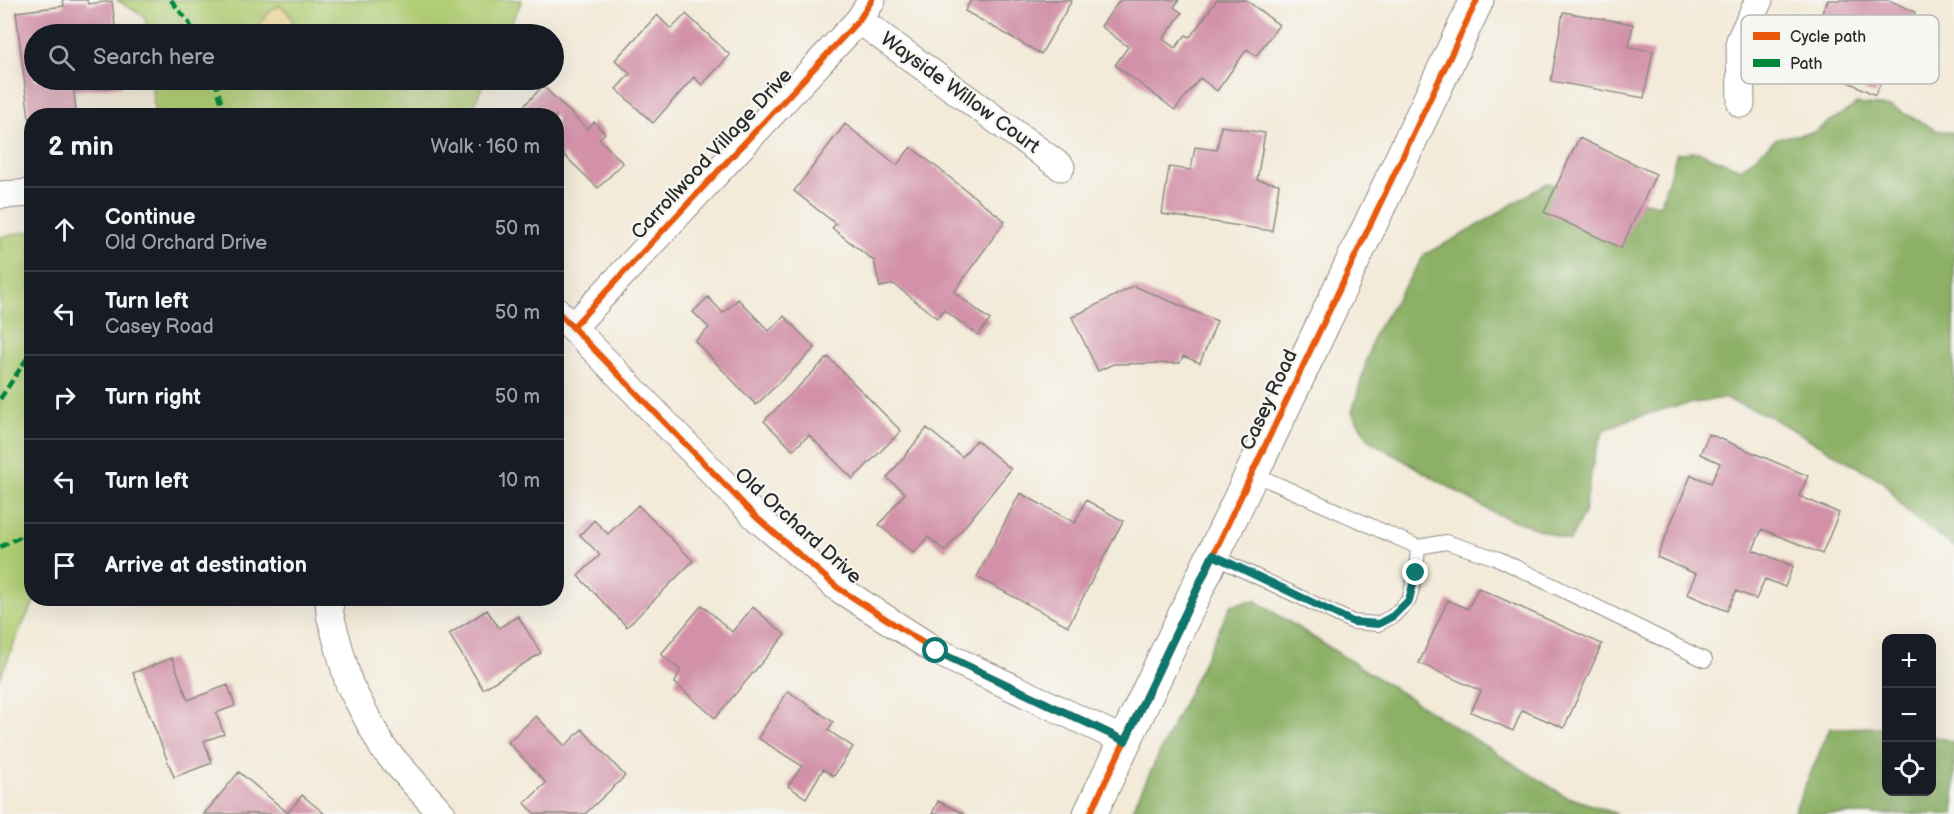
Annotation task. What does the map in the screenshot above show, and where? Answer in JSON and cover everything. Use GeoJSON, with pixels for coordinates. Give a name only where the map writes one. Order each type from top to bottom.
{"type":"FeatureCollection","features":[{"type":"Feature","properties":{"kind":"street","name":"Casey Road"},"geometry":{"type":"LineString","coordinates":[[1090,814],[1477,0]]}},
{"type":"Feature","properties":{"kind":"street"},"geometry":{"type":"LineString","coordinates":[[1752,15],[1759,0]]}},
{"type":"Feature","properties":{"kind":"street","name":"Wayside Willow Court"},"geometry":{"type":"LineString","coordinates":[[865,10],[1061,166]]}},
{"type":"Feature","properties":{"kind":"street","name":"Carrollwood Village Drive"},"geometry":{"type":"LineString","coordinates":[[565,318],[865,10]]}},
{"type":"Feature","properties":{"kind":"street"},"geometry":{"type":"LineString","coordinates":[[1741,38],[1741,105]]}},
{"type":"Feature","properties":{"kind":"street"},"geometry":{"type":"LineString","coordinates":[[0,195],[24,194]]}},
{"type":"Feature","properties":{"kind":"street","name":"Old Orchard Drive"},"geometry":{"type":"LineString","coordinates":[[565,318],[757,518],[838,588],[936,651],[1125,741]]}},
{"type":"Feature","properties":{"kind":"street"},"geometry":{"type":"LineString","coordinates":[[329,606],[349,684],[383,748],[442,814]]}},
{"type":"Feature","properties":{"kind":"lane"},"geometry":{"type":"LineString","coordinates":[[1252,473],[1418,548],[1446,542],[1499,559],[1706,660]]}},
{"type":"Feature","properties":{"kind":"lane"},"geometry":{"type":"LineString","coordinates":[[1213,555],[1353,622],[1378,624],[1393,616],[1409,600],[1416,573],[1418,548]]}},
{"type":"Feature","properties":{"kind":"green space"},"geometry":{"type":"Polygon","coordinates":[[[117,0],[522,0],[511,24],[146,24],[145,17],[117,0]]]}},
{"type":"Feature","properties":{"kind":"green space"},"geometry":{"type":"Polygon","coordinates":[[[152,90],[481,90],[473,108],[154,108],[152,90]]]}},
{"type":"Feature","properties":{"kind":"green space"},"geometry":{"type":"Polygon","coordinates":[[[1857,104],[1892,107],[1936,130],[1954,133],[1954,467],[1952,471],[1954,473],[1954,547],[1907,512],[1883,481],[1765,414],[1723,398],[1672,407],[1630,419],[1604,430],[1595,453],[1584,513],[1570,541],[1494,513],[1370,441],[1352,413],[1374,334],[1425,254],[1469,231],[1547,183],[1660,205],[1677,153],[1699,152],[1741,169],[1777,138],[1814,132],[1857,104]]]}},
{"type":"Feature","properties":{"kind":"green space"},"geometry":{"type":"Polygon","coordinates":[[[24,232],[24,606],[32,606],[19,631],[0,678],[0,237],[24,232]]]}},
{"type":"Feature","properties":{"kind":"green space"},"geometry":{"type":"Polygon","coordinates":[[[1254,600],[1563,795],[1617,814],[1130,814],[1231,605],[1254,600]]]}},
{"type":"Feature","properties":{"kind":"green space"},"geometry":{"type":"Polygon","coordinates":[[[1882,727],[1882,796],[1936,796],[1936,737],[1954,742],[1954,814],[1793,814],[1830,728],[1882,727]]]}},
{"type":"Feature","properties":{"kind":"sand"},"geometry":{"type":"Polygon","coordinates":[[[280,6],[289,13],[292,24],[260,24],[264,17],[280,6]]]}},
{"type":"Feature","properties":{"kind":"building"},"geometry":{"type":"Polygon","coordinates":[[[63,0],[87,0],[88,4],[112,1],[115,24],[24,24],[24,77],[16,12],[64,6],[63,0]]]}},
{"type":"Feature","properties":{"kind":"building"},"geometry":{"type":"Polygon","coordinates":[[[971,0],[1072,0],[1041,54],[965,11],[971,0]]]}},
{"type":"Feature","properties":{"kind":"building"},"geometry":{"type":"Polygon","coordinates":[[[1120,0],[1179,0],[1174,7],[1182,13],[1163,39],[1175,48],[1186,35],[1190,37],[1217,0],[1246,0],[1279,25],[1256,56],[1247,49],[1217,91],[1200,78],[1175,110],[1115,65],[1128,47],[1101,26],[1120,0]]]}},
{"type":"Feature","properties":{"kind":"building"},"geometry":{"type":"Polygon","coordinates":[[[1828,0],[1889,0],[1915,12],[1914,15],[1821,15],[1828,0]]]}},
{"type":"Feature","properties":{"kind":"building"},"geometry":{"type":"Polygon","coordinates":[[[1563,12],[1633,24],[1629,47],[1653,51],[1644,98],[1551,81],[1563,12]]]}},
{"type":"Feature","properties":{"kind":"building"},"geometry":{"type":"Polygon","coordinates":[[[686,14],[730,55],[702,85],[694,77],[653,123],[616,89],[630,74],[615,60],[657,15],[671,29],[686,14]]]}},
{"type":"Feature","properties":{"kind":"building"},"geometry":{"type":"Polygon","coordinates":[[[1852,84],[1880,84],[1875,95],[1852,84]]]}},
{"type":"Feature","properties":{"kind":"building"},"geometry":{"type":"Polygon","coordinates":[[[26,90],[84,90],[74,91],[76,108],[28,108],[26,90]]]}},
{"type":"Feature","properties":{"kind":"building"},"geometry":{"type":"Polygon","coordinates":[[[539,90],[547,90],[587,129],[594,122],[605,133],[599,139],[623,163],[598,188],[564,155],[564,108],[522,108],[539,90]]]}},
{"type":"Feature","properties":{"kind":"building"},"geometry":{"type":"Polygon","coordinates":[[[845,124],[897,165],[911,147],[1005,221],[954,292],[990,320],[978,335],[944,310],[937,318],[894,284],[880,287],[874,261],[832,228],[836,224],[794,191],[845,124]]]}},
{"type":"Feature","properties":{"kind":"building"},"geometry":{"type":"Polygon","coordinates":[[[1221,126],[1265,133],[1257,180],[1279,184],[1272,231],[1162,214],[1169,167],[1191,170],[1195,147],[1217,150],[1221,126]]]}},
{"type":"Feature","properties":{"kind":"building"},"geometry":{"type":"Polygon","coordinates":[[[1579,138],[1656,174],[1621,248],[1544,212],[1579,138]]]}},
{"type":"Feature","properties":{"kind":"building"},"geometry":{"type":"Polygon","coordinates":[[[1134,286],[1217,321],[1200,363],[1183,356],[1180,363],[1113,364],[1098,371],[1072,317],[1134,286]]]}},
{"type":"Feature","properties":{"kind":"building"},"geometry":{"type":"Polygon","coordinates":[[[708,297],[723,313],[738,299],[769,331],[784,316],[815,348],[756,405],[695,341],[709,328],[693,312],[708,297]]]}},
{"type":"Feature","properties":{"kind":"building"},"geometry":{"type":"Polygon","coordinates":[[[828,357],[901,431],[853,479],[809,435],[793,450],[764,421],[828,357]]]}},
{"type":"Feature","properties":{"kind":"building"},"geometry":{"type":"Polygon","coordinates":[[[927,428],[962,457],[976,440],[1011,469],[945,551],[928,537],[914,553],[879,525],[905,493],[887,478],[927,428]]]}},
{"type":"Feature","properties":{"kind":"building"},"geometry":{"type":"Polygon","coordinates":[[[1709,434],[1808,476],[1799,496],[1839,513],[1822,554],[1762,529],[1753,550],[1793,566],[1785,587],[1765,579],[1756,599],[1736,591],[1727,611],[1687,594],[1696,574],[1657,557],[1691,475],[1711,483],[1720,463],[1700,454],[1709,434]]]}},
{"type":"Feature","properties":{"kind":"building"},"geometry":{"type":"Polygon","coordinates":[[[1020,493],[1075,523],[1086,500],[1123,521],[1068,626],[977,577],[1020,493]]]}},
{"type":"Feature","properties":{"kind":"building"},"geometry":{"type":"Polygon","coordinates":[[[638,505],[693,561],[627,627],[578,576],[600,555],[580,535],[594,520],[608,534],[638,505]]]}},
{"type":"Feature","properties":{"kind":"building"},"geometry":{"type":"Polygon","coordinates":[[[1478,588],[1602,644],[1564,728],[1522,710],[1513,731],[1471,712],[1481,691],[1419,663],[1448,600],[1468,609],[1478,588]]]}},
{"type":"Feature","properties":{"kind":"building"},"geometry":{"type":"Polygon","coordinates":[[[702,605],[732,632],[753,607],[785,635],[715,718],[675,683],[680,670],[661,654],[702,605]]]}},
{"type":"Feature","properties":{"kind":"building"},"geometry":{"type":"Polygon","coordinates":[[[487,610],[499,628],[518,616],[541,653],[483,689],[449,634],[487,610]]]}},
{"type":"Feature","properties":{"kind":"building"},"geometry":{"type":"Polygon","coordinates":[[[172,658],[188,700],[228,685],[235,706],[216,713],[224,734],[204,741],[212,763],[174,777],[133,673],[172,658]]]}},
{"type":"Feature","properties":{"kind":"building"},"geometry":{"type":"Polygon","coordinates":[[[788,691],[833,722],[828,730],[853,747],[834,776],[823,769],[806,798],[788,786],[802,766],[758,738],[788,691]]]}},
{"type":"Feature","properties":{"kind":"building"},"geometry":{"type":"Polygon","coordinates":[[[536,716],[565,746],[582,729],[625,776],[585,814],[535,814],[525,803],[546,783],[508,742],[536,716]]]}},
{"type":"Feature","properties":{"kind":"building"},"geometry":{"type":"Polygon","coordinates":[[[239,772],[288,813],[302,795],[325,814],[204,814],[239,772]]]}},
{"type":"Feature","properties":{"kind":"building"},"geometry":{"type":"Polygon","coordinates":[[[938,801],[964,814],[932,814],[938,801]]]}},
{"type":"Feature","properties":{"kind":"marked path"},"geometry":{"type":"LineString","coordinates":[[171,0],[190,24]]}},
{"type":"Feature","properties":{"kind":"marked path"},"geometry":{"type":"LineString","coordinates":[[218,90],[223,108]]}},
{"type":"Feature","properties":{"kind":"marked path"},"geometry":{"type":"LineString","coordinates":[[0,399],[24,363]]}},
{"type":"Feature","properties":{"kind":"marked path"},"geometry":{"type":"LineString","coordinates":[[0,547],[24,535]]}},
{"type":"Feature","properties":{"kind":"cycle path"},"geometry":{"type":"LineString","coordinates":[[573,327],[859,20],[872,0]]}},
{"type":"Feature","properties":{"kind":"cycle path"},"geometry":{"type":"LineString","coordinates":[[1090,814],[1477,0]]}},
{"type":"Feature","properties":{"kind":"cycle path"},"geometry":{"type":"LineString","coordinates":[[564,318],[757,518],[838,588],[936,651],[1125,741]]}},
{"type":"Feature","properties":{"kind":"route"},"geometry":{"type":"LineString","coordinates":[[936,651],[1125,741],[1213,555],[1353,622],[1378,624],[1393,616],[1409,600],[1416,573]]}}]}
